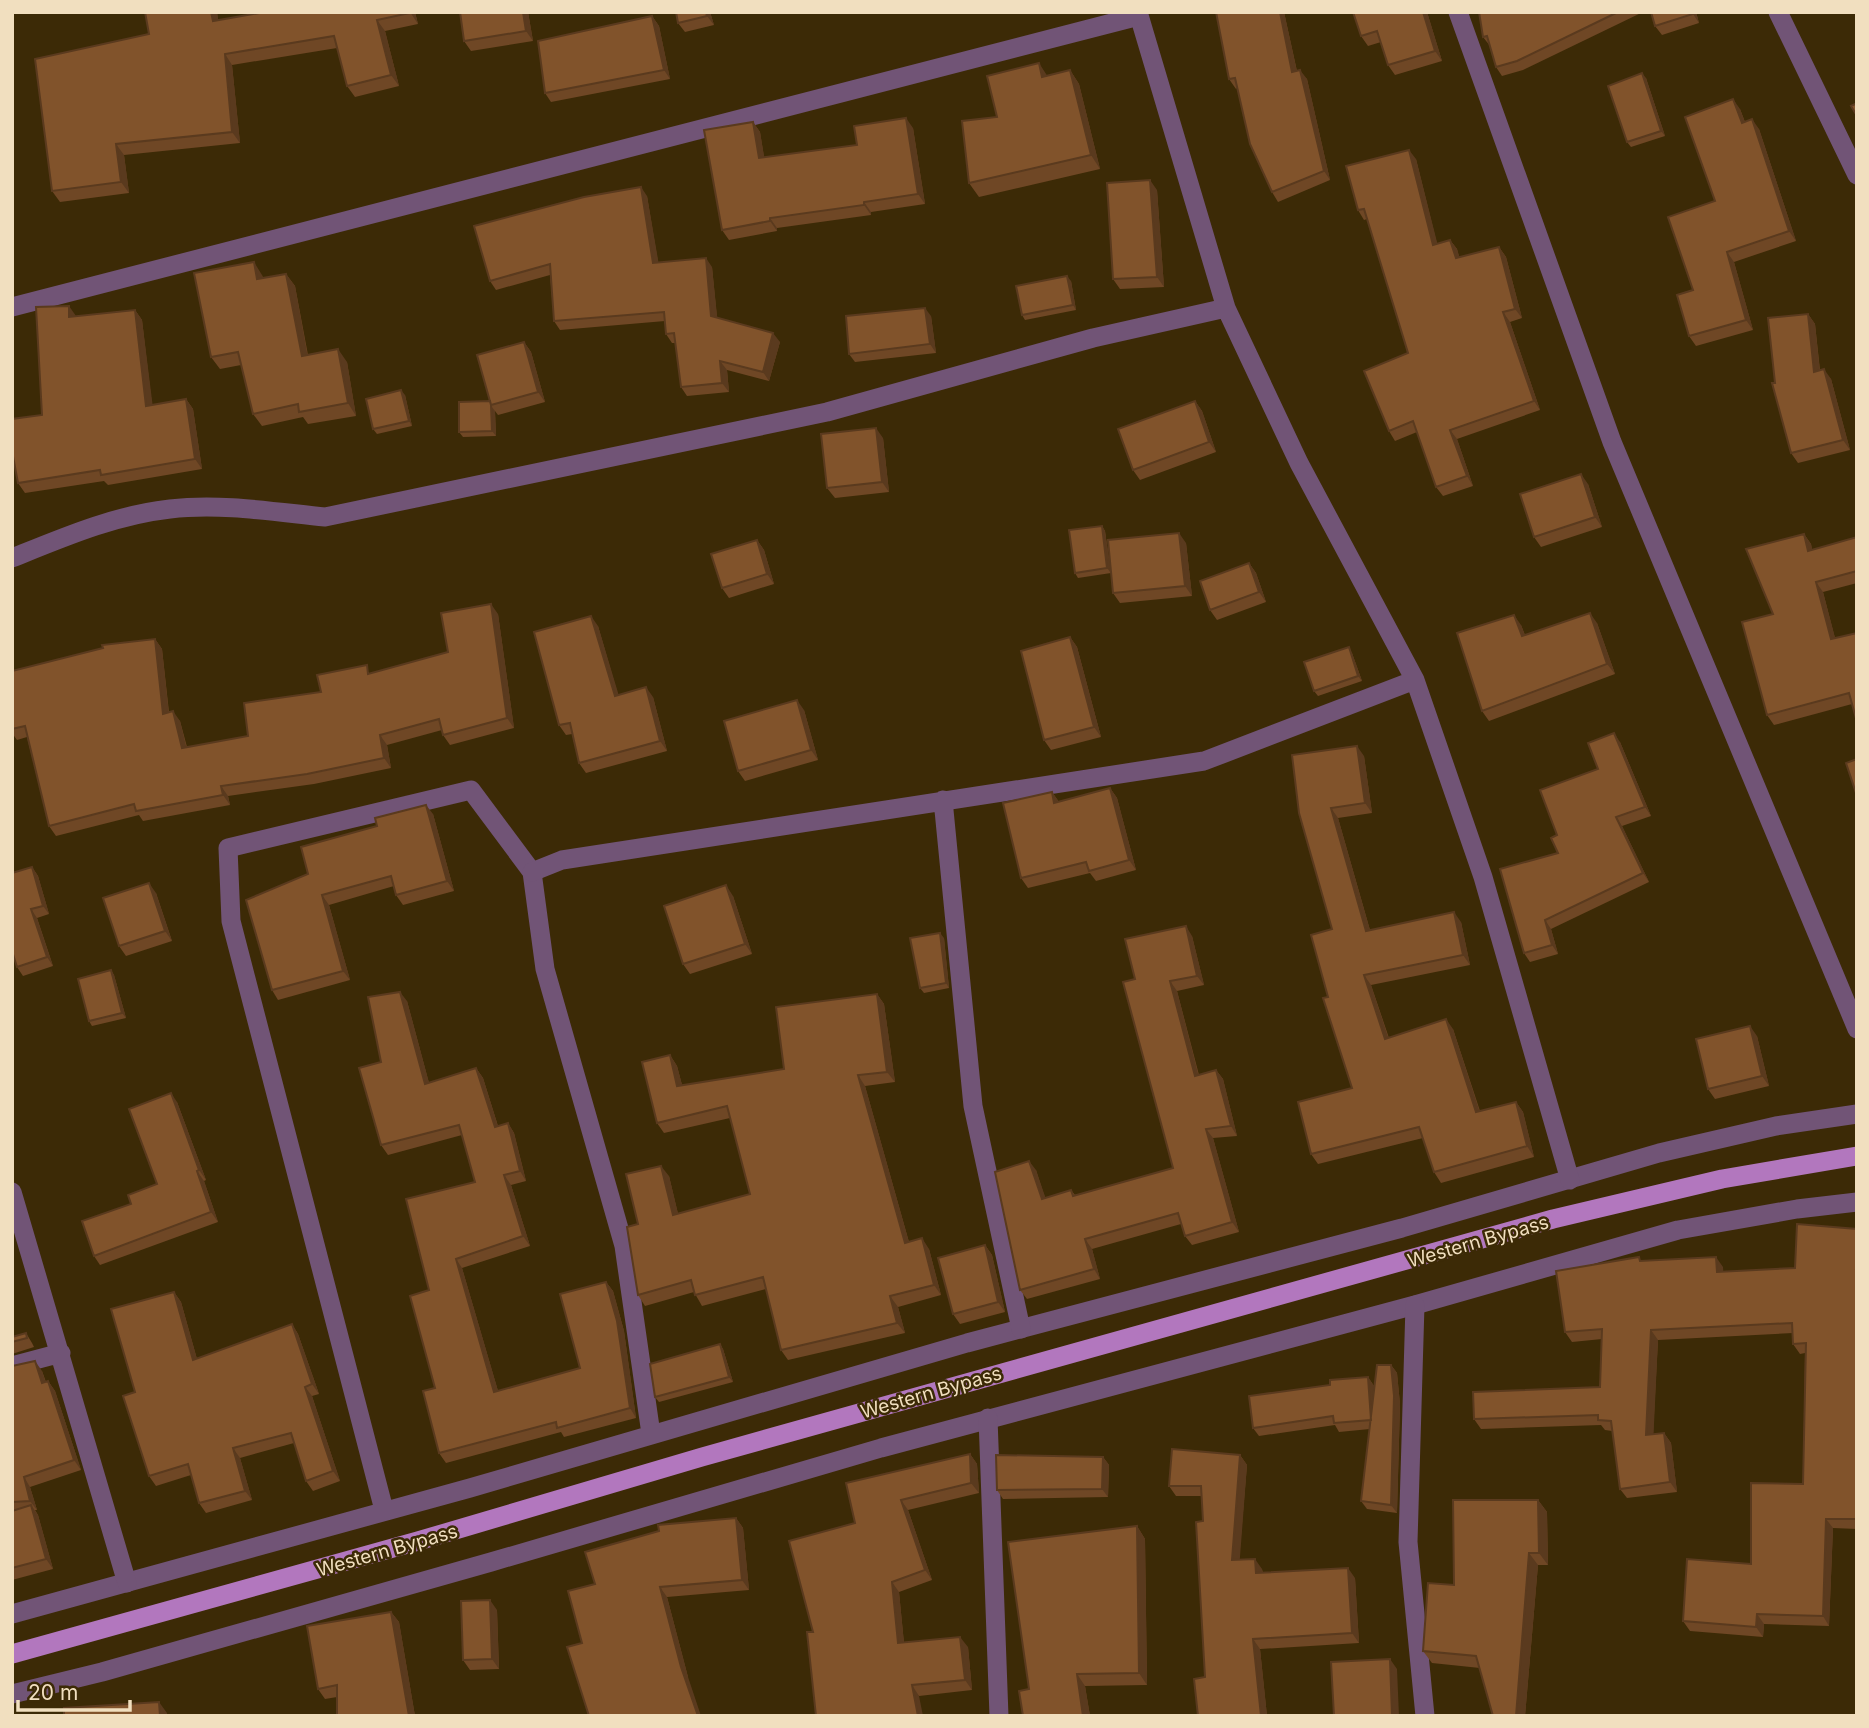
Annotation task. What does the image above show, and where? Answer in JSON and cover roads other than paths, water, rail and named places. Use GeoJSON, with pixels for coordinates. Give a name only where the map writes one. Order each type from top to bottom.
{"type":"FeatureCollection","features":[{"type":"Feature","properties":{"kind":"main road","name":"Western Bypass"},"geometry":{"type":"LineString","coordinates":[[12,1654],[392,1549],[729,1449],[1553,1219],[1722,1178],[1857,1156]]}},
{"type":"Feature","properties":{"kind":"street"},"geometry":{"type":"LineString","coordinates":[[1458,12],[1612,442],[1857,1029]]}},
{"type":"Feature","properties":{"kind":"street"},"geometry":{"type":"LineString","coordinates":[[1778,12],[1857,175]]}},
{"type":"Feature","properties":{"kind":"street"},"geometry":{"type":"LineString","coordinates":[[12,307],[1138,14],[1226,308],[1299,463],[1415,680],[1483,877],[1570,1180]]}},
{"type":"Feature","properties":{"kind":"street"},"geometry":{"type":"LineString","coordinates":[[12,557],[92,525],[171,509],[250,509],[326,517],[827,411],[1093,338],[1226,308]]}},
{"type":"Feature","properties":{"kind":"street"},"geometry":{"type":"LineString","coordinates":[[532,872],[562,860],[1204,761],[1415,680]]}},
{"type":"Feature","properties":{"kind":"street"},"geometry":{"type":"LineString","coordinates":[[384,1510],[231,921],[228,848],[471,790],[532,872],[545,969],[624,1246],[651,1434]]}},
{"type":"Feature","properties":{"kind":"street"},"geometry":{"type":"LineString","coordinates":[[943,800],[973,1106],[1021,1329]]}},
{"type":"Feature","properties":{"kind":"street"},"geometry":{"type":"LineString","coordinates":[[12,1614],[1021,1329],[1698,1144],[1776,1126],[1857,1114]]}},
{"type":"Feature","properties":{"kind":"street"},"geometry":{"type":"LineString","coordinates":[[12,1192],[127,1583]]}},
{"type":"Feature","properties":{"kind":"street"},"geometry":{"type":"LineString","coordinates":[[12,1694],[102,1672],[988,1419],[1415,1306],[1678,1230],[1797,1209],[1857,1202]]}},
{"type":"Feature","properties":{"kind":"street"},"geometry":{"type":"LineString","coordinates":[[1415,1306],[1408,1542],[1425,1716]]}},
{"type":"Feature","properties":{"kind":"street"},"geometry":{"type":"LineString","coordinates":[[12,1366],[61,1353]]}},
{"type":"Feature","properties":{"kind":"street"},"geometry":{"type":"LineString","coordinates":[[988,1419],[999,1716]]}}]}
